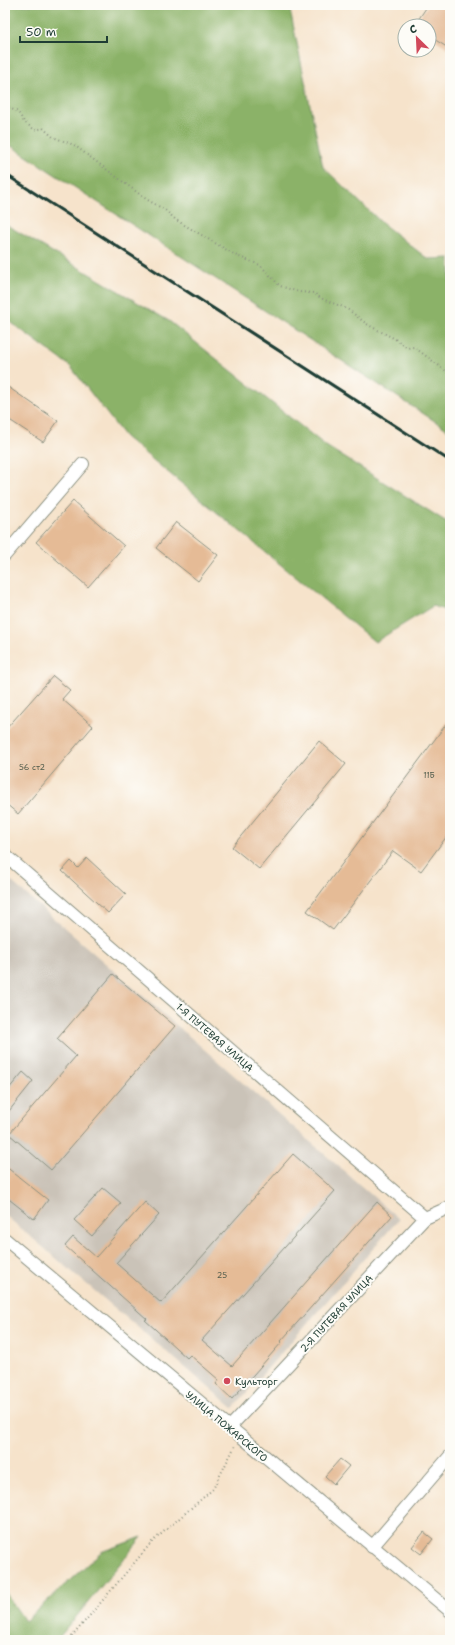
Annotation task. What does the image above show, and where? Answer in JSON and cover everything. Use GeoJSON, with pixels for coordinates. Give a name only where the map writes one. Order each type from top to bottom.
{"type":"FeatureCollection","features":[{"type":"Feature","properties":{"kind":"street"},"geometry":{"type":"LineString","coordinates":[[5,555],[83,464]]}},
{"type":"Feature","properties":{"kind":"street","name":"1-Я ПУТЕВАЯ УЛИЦА"},"geometry":{"type":"LineString","coordinates":[[5,855],[425,1218]]}},
{"type":"Feature","properties":{"kind":"street","name":"2-Я ПУТЕВАЯ УЛИЦА"},"geometry":{"type":"LineString","coordinates":[[229,1428],[425,1218],[450,1206]]}},
{"type":"Feature","properties":{"kind":"street","name":"УЛИЦА ПОЖАРСКОГО"},"geometry":{"type":"LineString","coordinates":[[5,1239],[450,1612]]}},
{"type":"Feature","properties":{"kind":"street"},"geometry":{"type":"LineString","coordinates":[[372,1547],[450,1456]]}},
{"type":"Feature","properties":{"kind":"path"},"geometry":{"type":"LineString","coordinates":[[5,106],[18,112],[24,122],[35,130],[42,128],[53,137],[74,146],[165,210],[176,220],[238,256],[260,265],[280,286],[300,292],[314,293],[321,299],[345,308],[371,327],[396,338],[407,348],[414,347],[450,374]]}},
{"type":"Feature","properties":{"kind":"path"},"geometry":{"type":"LineString","coordinates":[[69,1640],[152,1542],[213,1489],[240,1436]]}},
{"type":"Feature","properties":{"kind":"shaded area"},"geometry":{"type":"Polygon","coordinates":[[[5,876],[399,1219],[233,1408],[5,1215],[5,876]]]}},
{"type":"Feature","properties":{"kind":"green space"},"geometry":{"type":"Polygon","coordinates":[[[5,5],[289,5],[323,167],[383,224],[428,259],[450,258],[450,431],[5,142],[5,5]]]}},
{"type":"Feature","properties":{"kind":"green space"},"geometry":{"type":"Polygon","coordinates":[[[5,224],[169,321],[326,446],[450,524],[450,612],[433,606],[375,642],[125,437],[70,366],[5,318],[5,224]]]}},
{"type":"Feature","properties":{"kind":"green space"},"geometry":{"type":"Polygon","coordinates":[[[142,1537],[57,1640],[5,1640],[5,1592],[25,1621],[101,1552],[142,1537]]]}},
{"type":"Feature","properties":{"kind":"building"},"geometry":{"type":"Polygon","coordinates":[[[428,5],[450,5],[450,49],[437,41],[437,18],[419,18],[428,5]]]}},
{"type":"Feature","properties":{"kind":"building"},"geometry":{"type":"Polygon","coordinates":[[[5,385],[58,421],[43,442],[5,417],[5,385]]]}},
{"type":"Feature","properties":{"kind":"building"},"geometry":{"type":"Polygon","coordinates":[[[73,501],[124,546],[88,587],[36,542],[73,501]]]}},
{"type":"Feature","properties":{"kind":"building"},"geometry":{"type":"Polygon","coordinates":[[[176,522],[218,555],[198,581],[156,548],[176,522]]]}},
{"type":"Feature","properties":{"kind":"building"},"geometry":{"type":"Polygon","coordinates":[[[53,676],[70,690],[62,699],[93,726],[18,814],[5,803],[5,730],[53,676]]]}},
{"type":"Feature","properties":{"kind":"building"},"geometry":{"type":"Polygon","coordinates":[[[450,719],[450,832],[421,871],[393,851],[333,930],[307,911],[450,719]]]}},
{"type":"Feature","properties":{"kind":"building"},"geometry":{"type":"Polygon","coordinates":[[[319,741],[346,764],[259,869],[232,847],[319,741]]]}},
{"type":"Feature","properties":{"kind":"building"},"geometry":{"type":"Polygon","coordinates":[[[87,858],[126,894],[108,913],[62,871],[71,861],[78,868],[87,858]]]}},
{"type":"Feature","properties":{"kind":"building"},"geometry":{"type":"Polygon","coordinates":[[[113,974],[175,1026],[51,1170],[9,1134],[76,1056],[57,1039],[113,974]]]}},
{"type":"Feature","properties":{"kind":"building"},"geometry":{"type":"Polygon","coordinates":[[[23,1072],[33,1081],[5,1116],[5,1090],[7,1091],[23,1072]]]}},
{"type":"Feature","properties":{"kind":"building"},"geometry":{"type":"Polygon","coordinates":[[[293,1154],[335,1191],[202,1340],[232,1366],[377,1202],[392,1216],[281,1341],[282,1342],[232,1399],[216,1384],[219,1380],[190,1355],[187,1358],[145,1320],[147,1319],[65,1246],[73,1237],[96,1257],[145,1202],[159,1215],[116,1263],[161,1303],[293,1154]]]}},
{"type":"Feature","properties":{"kind":"building"},"geometry":{"type":"Polygon","coordinates":[[[5,1166],[48,1200],[34,1219],[5,1196],[5,1166]]]}},
{"type":"Feature","properties":{"kind":"building"},"geometry":{"type":"Polygon","coordinates":[[[103,1188],[121,1203],[92,1236],[74,1220],[103,1188]]]}},
{"type":"Feature","properties":{"kind":"building"},"geometry":{"type":"Polygon","coordinates":[[[340,1459],[349,1466],[334,1484],[325,1476],[340,1459]]]}},
{"type":"Feature","properties":{"kind":"building"},"geometry":{"type":"Polygon","coordinates":[[[424,1532],[433,1539],[421,1554],[412,1547],[424,1532]]]}},
{"type":"Feature","properties":{"kind":"railway"},"geometry":{"type":"LineString","coordinates":[[5,174],[450,461]]}},
{"type":"Feature","properties":{"kind":"place","name":"Культорг"},"geometry":{"type":"Point","coordinates":[227,1381]}}]}
